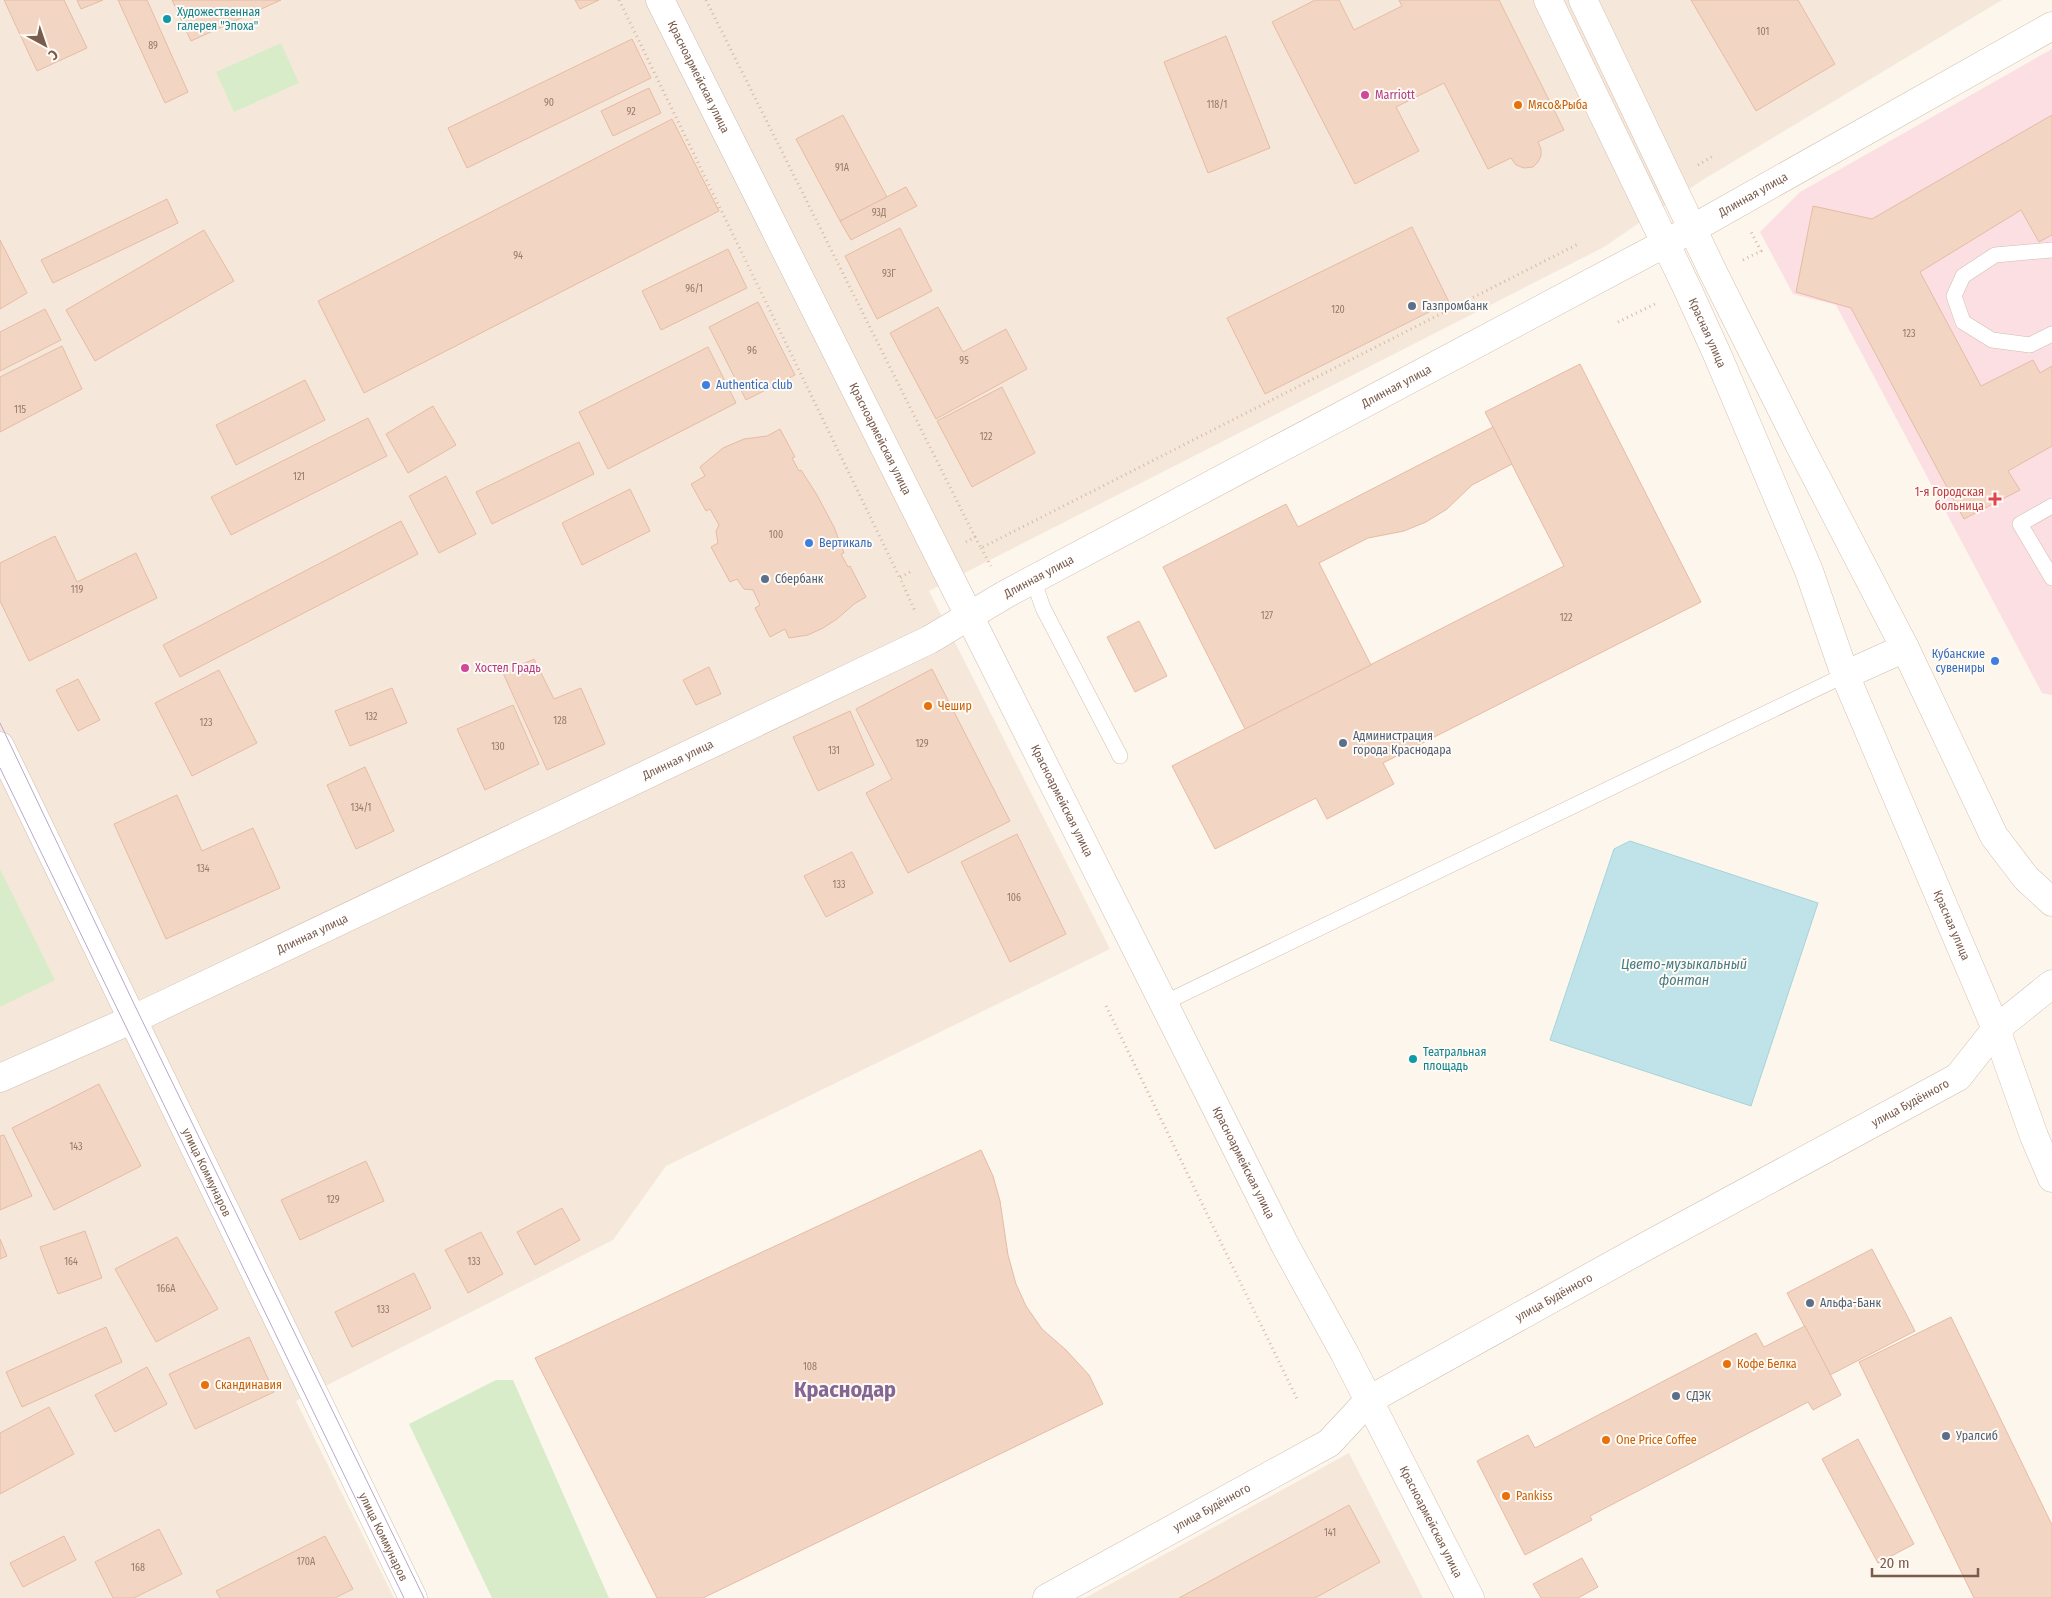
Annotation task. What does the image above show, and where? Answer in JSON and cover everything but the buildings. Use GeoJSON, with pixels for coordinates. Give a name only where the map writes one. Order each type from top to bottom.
{"type":"FeatureCollection","features":[{"type":"Feature","properties":{"kind":"street","name":"Красноармейская улица"},"geometry":{"type":"LineString","coordinates":[[660,0],[1285,1245],[1369,1400],[1470,1598]]}},
{"type":"Feature","properties":{"kind":"street","name":"Красная улица"},"geometry":{"type":"LineString","coordinates":[[1548,0],[1717,354],[1809,571],[1845,675],[1996,1029],[2034,1136],[2052,1178]]}},
{"type":"Feature","properties":{"kind":"street"},"geometry":{"type":"LineString","coordinates":[[1583,0],[1692,229],[1798,442],[1905,648],[1994,836],[2026,878],[2052,902]]}},
{"type":"Feature","properties":{"kind":"street","name":"Длинная улица"},"geometry":{"type":"LineString","coordinates":[[0,1078],[132,1020],[929,640],[1032,580],[1665,244],[2052,26]]}},
{"type":"Feature","properties":{"kind":"street"},"geometry":{"type":"LineString","coordinates":[[1845,675],[1905,648]]}},
{"type":"Feature","properties":{"kind":"street","name":"улица Коммунаров"},"geometry":{"type":"LineString","coordinates":[[0,746],[413,1598]]}},
{"type":"Feature","properties":{"kind":"street","name":"улица Будённого"},"geometry":{"type":"LineString","coordinates":[[1047,1598],[1329,1443],[1369,1400],[1641,1249],[1958,1077],[1996,1029],[2052,984]]}},
{"type":"Feature","properties":{"kind":"lane"},"geometry":{"type":"LineString","coordinates":[[2052,250],[1995,255],[1962,276],[1954,296],[1962,322],[1992,340],[2030,345],[2052,334]]}},
{"type":"Feature","properties":{"kind":"lane"},"geometry":{"type":"LineString","coordinates":[[2052,506],[2020,524],[2052,578]]}},
{"type":"Feature","properties":{"kind":"lane"},"geometry":{"type":"LineString","coordinates":[[1032,580],[1044,608],[1120,756]]}},
{"type":"Feature","properties":{"kind":"lane"},"geometry":{"type":"LineString","coordinates":[[1164,1003],[1845,675]]}},
{"type":"Feature","properties":{"kind":"path"},"geometry":{"type":"LineString","coordinates":[[619,0],[929,640]]}},
{"type":"Feature","properties":{"kind":"path"},"geometry":{"type":"LineString","coordinates":[[706,0],[981,548],[1580,243]]}},
{"type":"Feature","properties":{"kind":"path"},"geometry":{"type":"LineString","coordinates":[[900,578],[975,537]]}},
{"type":"Feature","properties":{"kind":"path"},"geometry":{"type":"LineString","coordinates":[[1106,1006],[1298,1401]]}},
{"type":"Feature","properties":{"kind":"shaded area"},"geometry":{"type":"Polygon","coordinates":[[[0,0],[2002,0],[1701,181],[1604,247],[929,591],[1110,949],[666,1166],[613,1240],[296,1401],[394,1598],[0,1598],[0,0]]]}},
{"type":"Feature","properties":{"kind":"shaded area","name":"1-я Городская больница"},"geometry":{"type":"Polygon","coordinates":[[[2052,49],[2052,695],[2042,693],[1836,305],[1793,294],[1760,232],[1800,192],[2052,49]]]}},
{"type":"Feature","properties":{"kind":"shaded area"},"geometry":{"type":"Polygon","coordinates":[[[1349,1453],[1423,1598],[1085,1598],[1349,1453]]]}},
{"type":"Feature","properties":{"kind":"green space"},"geometry":{"type":"Polygon","coordinates":[[[281,43],[299,83],[234,112],[216,72],[281,43]]]}},
{"type":"Feature","properties":{"kind":"green space"},"geometry":{"type":"Polygon","coordinates":[[[0,869],[55,980],[0,1007],[0,869]]]}},
{"type":"Feature","properties":{"kind":"green space"},"geometry":{"type":"Polygon","coordinates":[[[496,1380],[513,1380],[609,1598],[492,1598],[409,1424],[496,1380]]]}},
{"type":"Feature","properties":{"kind":"water","name":"Цвето-музыкальный фонтан"},"geometry":{"type":"Polygon","coordinates":[[[1630,841],[1818,903],[1751,1106],[1550,1040],[1614,849],[1630,841]]]}},
{"type":"Feature","properties":{"kind":"tram line"},"geometry":{"type":"LineString","coordinates":[[0,723],[136,1008],[424,1598]]}},
{"type":"Feature","properties":{"kind":"tram line"},"geometry":{"type":"LineString","coordinates":[[0,768],[404,1598]]}},
{"type":"Feature","properties":{"kind":"place","name":"Художественная галерея \"Эпоха\""},"geometry":{"type":"Point","coordinates":[167,19]}},
{"type":"Feature","properties":{"kind":"place","name":"Marriott"},"geometry":{"type":"Point","coordinates":[1365,95]}},
{"type":"Feature","properties":{"kind":"place","name":"Мясо&Рыба"},"geometry":{"type":"Point","coordinates":[1518,105]}},
{"type":"Feature","properties":{"kind":"place","name":"Газпромбанк"},"geometry":{"type":"Point","coordinates":[1412,306]}},
{"type":"Feature","properties":{"kind":"place","name":"Authentica club"},"geometry":{"type":"Point","coordinates":[706,385]}},
{"type":"Feature","properties":{"kind":"place","name":"1-я Городская больница"},"geometry":{"type":"Point","coordinates":[1995,499]}},
{"type":"Feature","properties":{"kind":"place","name":"Вертикаль"},"geometry":{"type":"Point","coordinates":[809,543]}},
{"type":"Feature","properties":{"kind":"place","name":"Сбербанк"},"geometry":{"type":"Point","coordinates":[765,579]}},
{"type":"Feature","properties":{"kind":"place","name":"Кубанские сувениры"},"geometry":{"type":"Point","coordinates":[1995,661]}},
{"type":"Feature","properties":{"kind":"place","name":"Хостел Градь"},"geometry":{"type":"Point","coordinates":[465,668]}},
{"type":"Feature","properties":{"kind":"place","name":"Чешир"},"geometry":{"type":"Point","coordinates":[928,706]}},
{"type":"Feature","properties":{"kind":"place","name":"Администрация города Краснодара"},"geometry":{"type":"Point","coordinates":[1343,743]}},
{"type":"Feature","properties":{"kind":"place","name":"Театральная площадь"},"geometry":{"type":"Point","coordinates":[1413,1059]}},
{"type":"Feature","properties":{"kind":"place","name":"Альфа-Банк"},"geometry":{"type":"Point","coordinates":[1810,1303]}},
{"type":"Feature","properties":{"kind":"place","name":"Кофе Белка"},"geometry":{"type":"Point","coordinates":[1727,1364]}},
{"type":"Feature","properties":{"kind":"place","name":"Скандинавия"},"geometry":{"type":"Point","coordinates":[205,1385]}},
{"type":"Feature","properties":{"kind":"place","name":"СДЭК"},"geometry":{"type":"Point","coordinates":[1676,1396]}},
{"type":"Feature","properties":{"kind":"place","name":"Уралсиб"},"geometry":{"type":"Point","coordinates":[1946,1436]}},
{"type":"Feature","properties":{"kind":"place","name":"One Price Coffee"},"geometry":{"type":"Point","coordinates":[1606,1440]}},
{"type":"Feature","properties":{"kind":"place","name":"Pankiss"},"geometry":{"type":"Point","coordinates":[1506,1496]}},
{"type":"Feature","properties":{"kind":"district","name":"Краснодар"},"geometry":{"type":"Point","coordinates":[845,1389]}}]}
